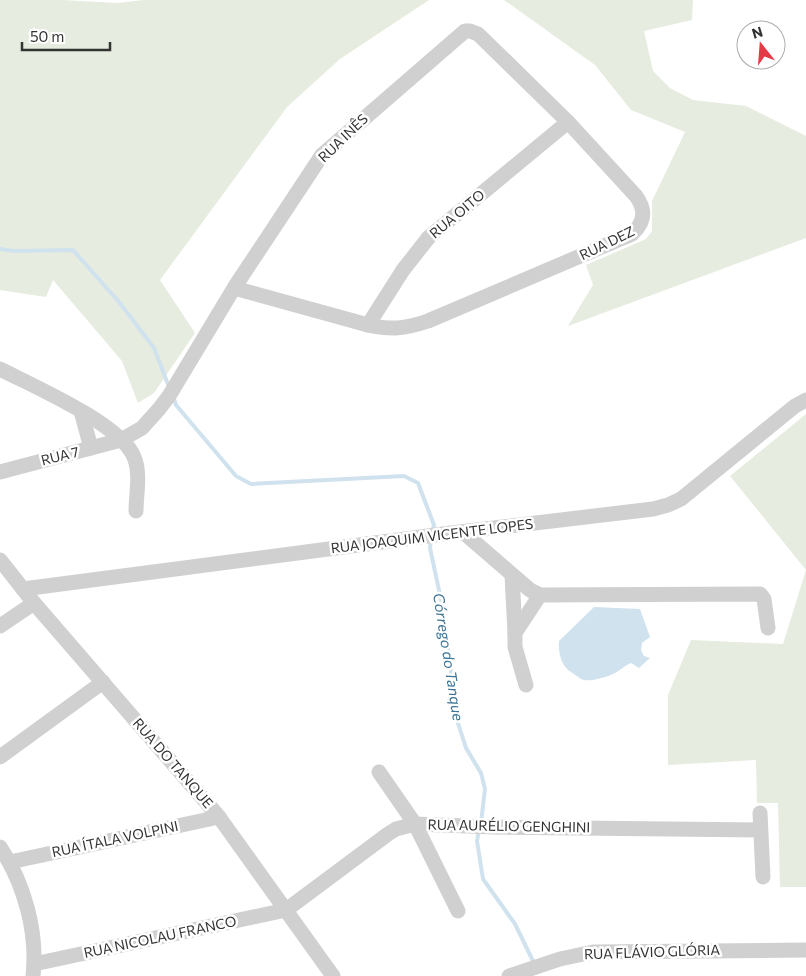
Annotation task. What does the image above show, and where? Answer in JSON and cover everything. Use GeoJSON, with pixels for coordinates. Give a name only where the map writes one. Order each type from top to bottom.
{"type":"FeatureCollection","features":[{"type":"Feature","properties":{"kind":"street","name":"RUA DEZ"},"geometry":{"type":"LineString","coordinates":[[368,325],[390,329],[413,326],[632,234],[639,228],[643,219],[641,203],[568,122],[478,34],[470,30],[460,33]]}},
{"type":"Feature","properties":{"kind":"street","name":"RUA INÊS"},"geometry":{"type":"LineString","coordinates":[[121,440],[142,428],[159,409],[234,288],[322,155],[460,33]]}},
{"type":"Feature","properties":{"kind":"street","name":"RUA OITO"},"geometry":{"type":"LineString","coordinates":[[368,325],[402,270],[429,237],[568,122]]}},
{"type":"Feature","properties":{"kind":"street"},"geometry":{"type":"LineString","coordinates":[[234,288],[368,325]]}},
{"type":"Feature","properties":{"kind":"street"},"geometry":{"type":"LineString","coordinates":[[0,370],[99,420],[130,449],[136,462],[136,512]]}},
{"type":"Feature","properties":{"kind":"street","name":"RUA JOAQUIM VICENTE LOPES"},"geometry":{"type":"LineString","coordinates":[[23,589],[443,534],[654,509],[668,505],[688,494],[795,406],[806,400]]}},
{"type":"Feature","properties":{"kind":"street"},"geometry":{"type":"LineString","coordinates":[[81,411],[91,448]]}},
{"type":"Feature","properties":{"kind":"street","name":"RUA 7"},"geometry":{"type":"LineString","coordinates":[[0,472],[121,440]]}},
{"type":"Feature","properties":{"kind":"street"},"geometry":{"type":"LineString","coordinates":[[463,532],[530,590],[540,595],[760,594],[764,599],[768,628]]}},
{"type":"Feature","properties":{"kind":"street","name":"RUA DO TANQUE"},"geometry":{"type":"LineString","coordinates":[[0,560],[34,603],[219,817],[333,976]]}},
{"type":"Feature","properties":{"kind":"street"},"geometry":{"type":"LineString","coordinates":[[512,574],[516,647],[526,685]]}},
{"type":"Feature","properties":{"kind":"street"},"geometry":{"type":"LineString","coordinates":[[515,633],[540,595]]}},
{"type":"Feature","properties":{"kind":"street"},"geometry":{"type":"LineString","coordinates":[[0,626],[34,603]]}},
{"type":"Feature","properties":{"kind":"street"},"geometry":{"type":"LineString","coordinates":[[0,757],[103,682]]}},
{"type":"Feature","properties":{"kind":"street"},"geometry":{"type":"LineString","coordinates":[[379,772],[415,824],[458,910]]}},
{"type":"Feature","properties":{"kind":"street"},"geometry":{"type":"LineString","coordinates":[[760,813],[763,877]]}},
{"type":"Feature","properties":{"kind":"street","name":"RUA ÍTALA VOLPINI"},"geometry":{"type":"LineString","coordinates":[[10,862],[219,817]]}},
{"type":"Feature","properties":{"kind":"street","name":"RUA AURÉLIO GENGHINI"},"geometry":{"type":"LineString","coordinates":[[286,910],[388,834],[396,829],[415,824],[494,827],[760,830]]}},
{"type":"Feature","properties":{"kind":"street"},"geometry":{"type":"LineString","coordinates":[[0,847],[10,862],[30,919],[33,970]]}},
{"type":"Feature","properties":{"kind":"street","name":"RUA NICOLAU FRANCO"},"geometry":{"type":"LineString","coordinates":[[33,970],[286,910]]}},
{"type":"Feature","properties":{"kind":"street","name":"RUA FLÁVIO GLÓRIA"},"geometry":{"type":"LineString","coordinates":[[517,974],[560,959],[593,952],[802,950]]}},
{"type":"Feature","properties":{"kind":"shaded area"},"geometry":{"type":"Polygon","coordinates":[[[0,0],[62,0],[118,3],[144,0],[429,0],[340,59],[287,107],[160,280],[195,333],[154,393],[138,403],[122,361],[53,280],[46,297],[0,290],[0,0]]]}},
{"type":"Feature","properties":{"kind":"shaded area"},"geometry":{"type":"Polygon","coordinates":[[[504,0],[693,0],[692,20],[644,31],[653,71],[670,88],[693,100],[746,106],[806,136],[806,238],[568,326],[593,285],[586,265],[646,239],[652,231],[652,201],[685,132],[631,110],[595,65],[504,0]]]}},
{"type":"Feature","properties":{"kind":"shaded area"},"geometry":{"type":"Polygon","coordinates":[[[806,414],[806,570],[730,476],[806,414]]]}},
{"type":"Feature","properties":{"kind":"shaded area"},"geometry":{"type":"Polygon","coordinates":[[[806,570],[806,887],[780,887],[778,803],[757,803],[756,760],[668,765],[668,695],[691,640],[783,644],[806,570]]]}},
{"type":"Feature","properties":{"kind":"water"},"geometry":{"type":"Polygon","coordinates":[[[594,607],[640,609],[650,637],[642,643],[641,650],[644,656],[650,658],[639,668],[631,663],[612,675],[584,680],[565,666],[559,650],[559,641],[594,607]]]}},
{"type":"Feature","properties":{"kind":"waterway"},"geometry":{"type":"LineString","coordinates":[[0,249],[14,251],[73,250],[119,302],[154,348],[169,387]]}},
{"type":"Feature","properties":{"kind":"waterway"},"geometry":{"type":"LineString","coordinates":[[173,396],[176,405],[236,476],[251,484],[404,476],[418,483],[434,525],[432,533]]}},
{"type":"Feature","properties":{"kind":"waterway","name":"Córrego do Tanque"},"geometry":{"type":"LineString","coordinates":[[431,539],[430,548],[443,609],[457,720],[466,748],[481,773],[485,789],[481,823]]}},
{"type":"Feature","properties":{"kind":"waterway","name":"Córrego do Tanque"},"geometry":{"type":"LineString","coordinates":[[479,830],[477,841],[483,879],[515,924],[534,963]]}}]}
